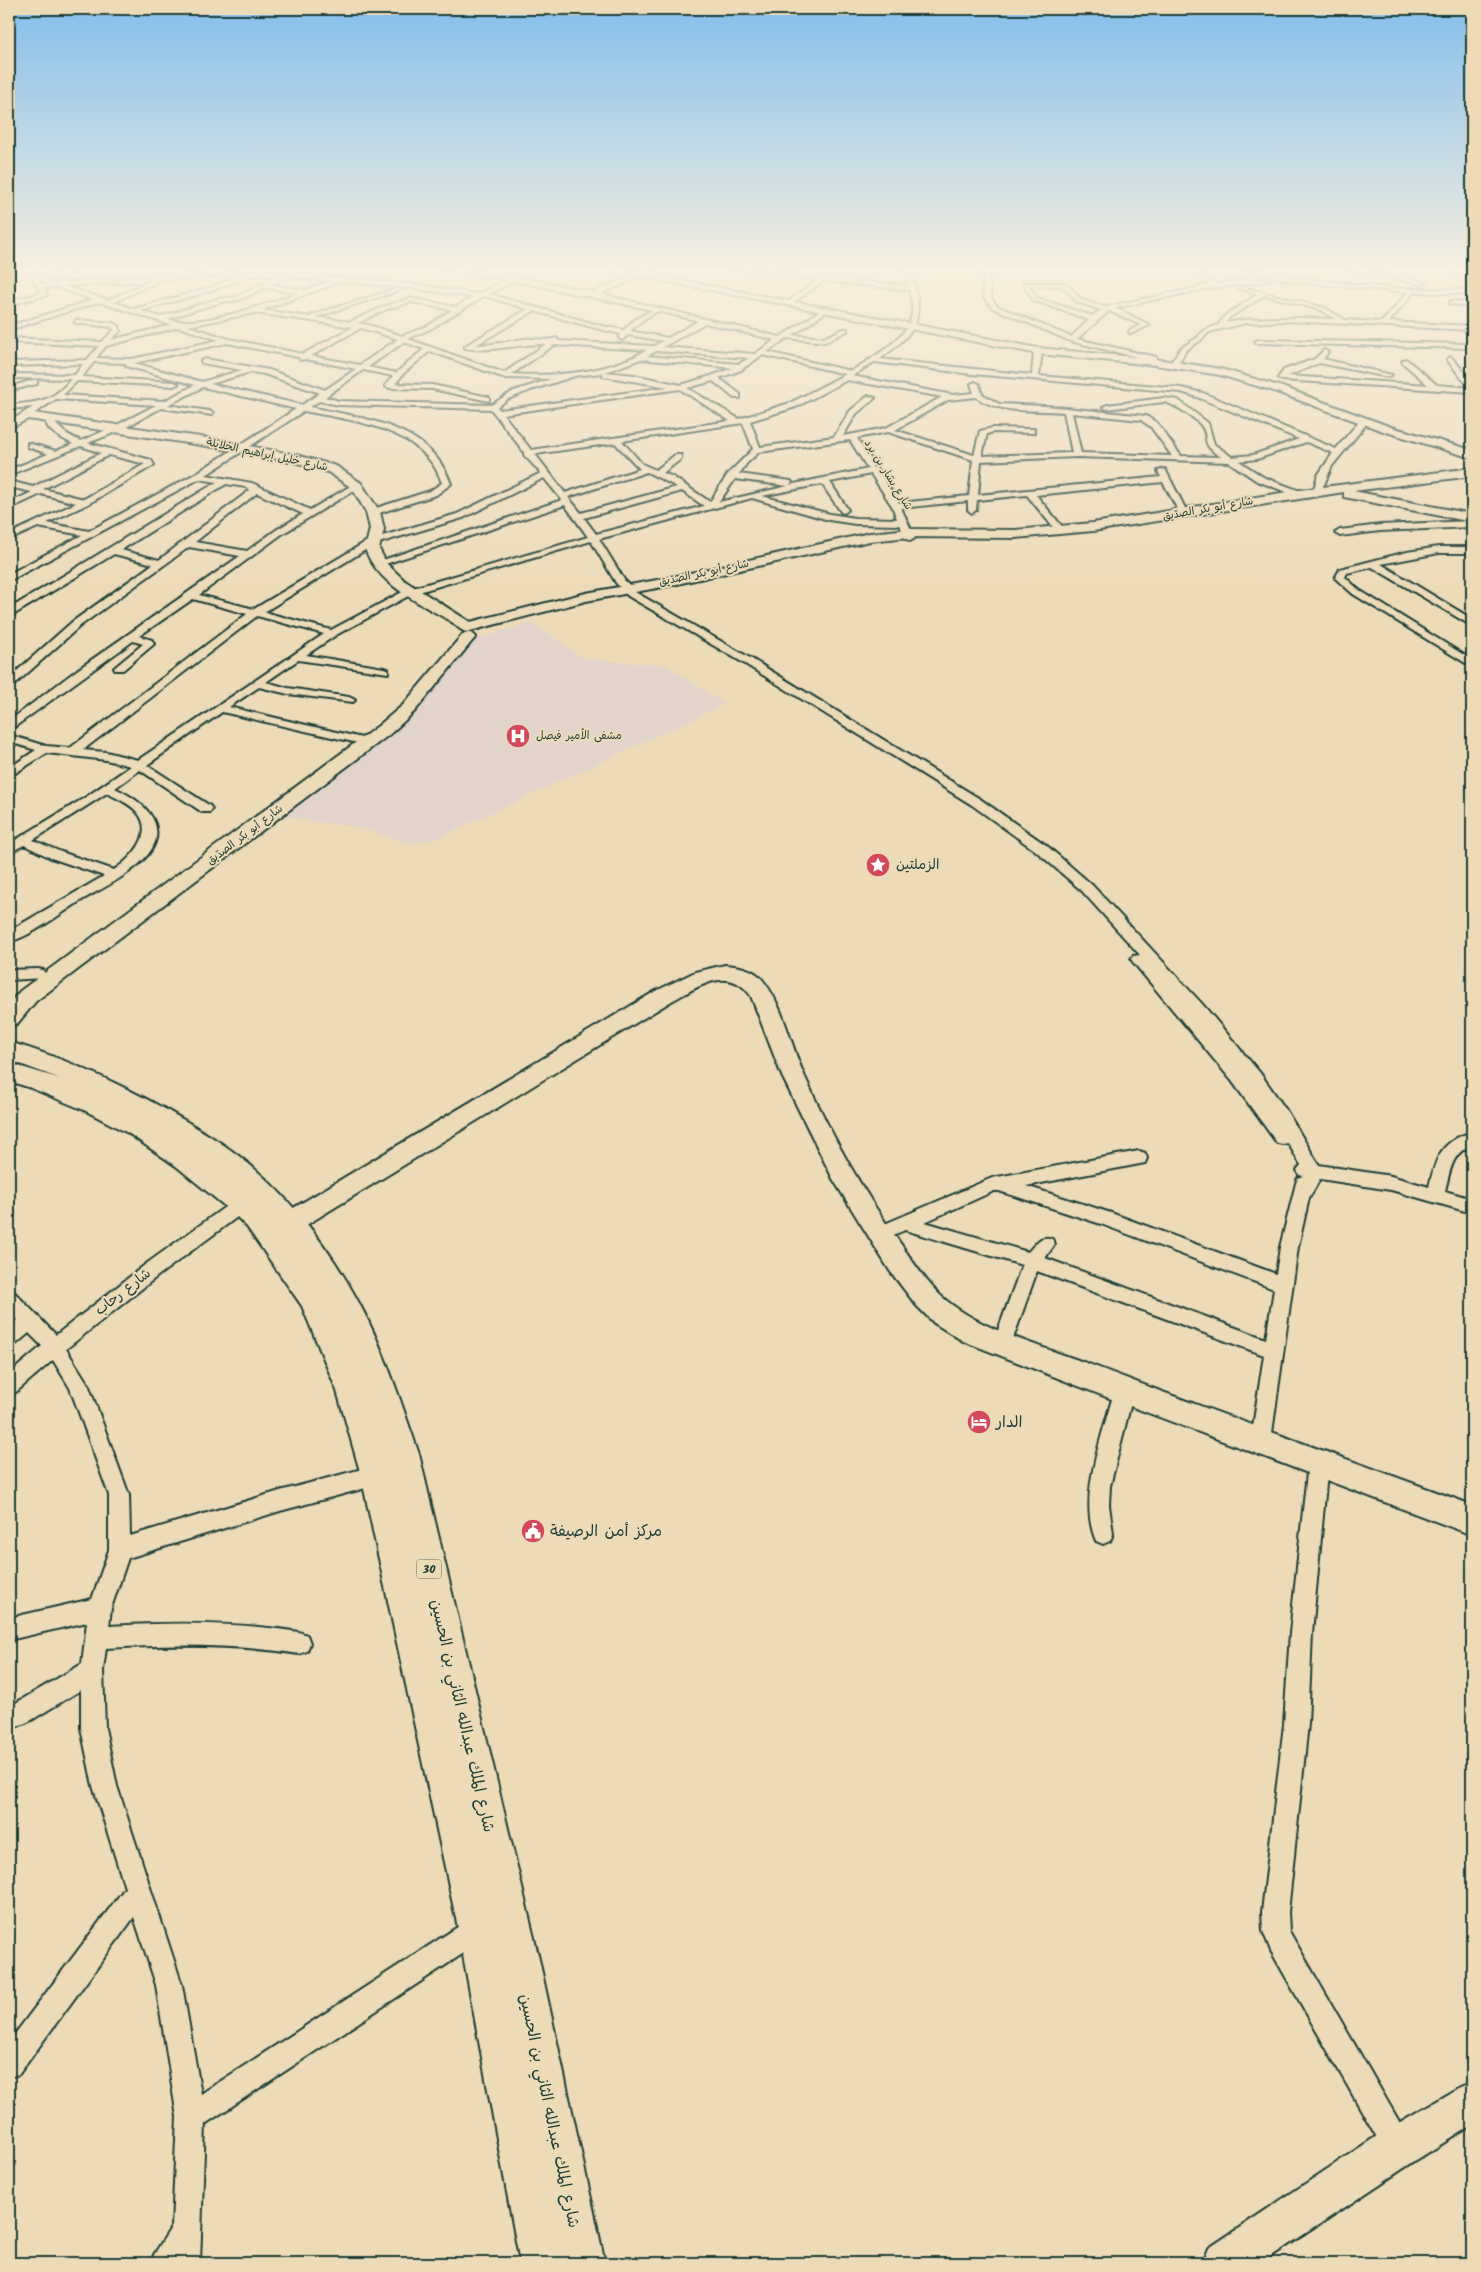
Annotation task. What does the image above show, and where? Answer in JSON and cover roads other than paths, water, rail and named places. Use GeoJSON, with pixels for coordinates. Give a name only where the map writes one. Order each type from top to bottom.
{"type":"FeatureCollection","features":[{"type":"Feature","properties":{"kind":"main road","name":"شارع الملك عبدالله الثاني بن الحسين"},"geometry":{"type":"LineString","coordinates":[[9,1058],[38,1080],[93,1102],[137,1126],[185,1158],[242,1204],[257,1219],[314,1299],[353,1391],[377,1475],[414,1570],[549,2190],[544,2263]]}},
{"type":"Feature","properties":{"kind":"main road","name":"شارع الملك عبدالله الثاني بن الحسين"},"geometry":{"type":"LineString","coordinates":[[9,1058],[91,1081],[204,1145],[242,1174],[289,1223],[333,1287],[350,1316],[382,1389],[403,1454],[414,1570],[478,1928],[549,2190],[581,2263]]}},
{"type":"Feature","properties":{"kind":"street"},"geometry":{"type":"LineString","coordinates":[[10,376],[200,385]]}},
{"type":"Feature","properties":{"kind":"street"},"geometry":{"type":"LineString","coordinates":[[170,376],[260,400],[376,423],[397,431],[431,458],[446,480],[446,486],[373,512]]}},
{"type":"Feature","properties":{"kind":"street"},"geometry":{"type":"LineString","coordinates":[[9,473],[116,429],[200,385],[226,376]]}},
{"type":"Feature","properties":{"kind":"street"},"geometry":{"type":"LineString","coordinates":[[278,376],[339,403],[380,394],[432,387],[496,407],[527,453],[546,474],[594,538],[624,590],[755,674],[970,803],[1062,877],[1097,912],[1238,1076],[1309,1171],[1311,1182],[1303,1193],[1293,1228],[1261,1440]]}},
{"type":"Feature","properties":{"kind":"street"},"geometry":{"type":"LineString","coordinates":[[9,578],[198,476],[322,396],[349,376]]}},
{"type":"Feature","properties":{"kind":"street"},"geometry":{"type":"LineString","coordinates":[[380,394],[394,376]]}},
{"type":"Feature","properties":{"kind":"street"},"geometry":{"type":"LineString","coordinates":[[505,376],[528,378],[557,376]]}},
{"type":"Feature","properties":{"kind":"street"},"geometry":{"type":"LineString","coordinates":[[496,407],[570,376]]}},
{"type":"Feature","properties":{"kind":"street"},"geometry":{"type":"LineString","coordinates":[[610,376],[644,393]]}},
{"type":"Feature","properties":{"kind":"street"},"geometry":{"type":"LineString","coordinates":[[628,376],[681,387],[742,421],[757,450]]}},
{"type":"Feature","properties":{"kind":"street"},"geometry":{"type":"LineString","coordinates":[[380,394],[496,407],[644,393],[681,387],[719,376]]}},
{"type":"Feature","properties":{"kind":"street"},"geometry":{"type":"LineString","coordinates":[[527,453],[742,421],[796,404],[845,376]]}},
{"type":"Feature","properties":{"kind":"street"},"geometry":{"type":"LineString","coordinates":[[852,376],[951,396]]}},
{"type":"Feature","properties":{"kind":"street"},"geometry":{"type":"LineString","coordinates":[[973,376],[978,394],[995,406],[1110,414],[1148,420],[1179,459]]}},
{"type":"Feature","properties":{"kind":"street"},"geometry":{"type":"LineString","coordinates":[[1023,376],[1181,390],[1200,395],[1339,453]]}},
{"type":"Feature","properties":{"kind":"street"},"geometry":{"type":"LineString","coordinates":[[1235,376],[1364,421],[1472,454]]}},
{"type":"Feature","properties":{"kind":"street"},"geometry":{"type":"LineString","coordinates":[[1258,376],[1277,380],[1374,419],[1472,450]]}},
{"type":"Feature","properties":{"kind":"street"},"geometry":{"type":"LineString","coordinates":[[1277,380],[1282,376]]}},
{"type":"Feature","properties":{"kind":"street"},"geometry":{"type":"LineString","coordinates":[[1392,376],[1449,389]]}},
{"type":"Feature","properties":{"kind":"street"},"geometry":{"type":"LineString","coordinates":[[1423,376],[1433,385]]}},
{"type":"Feature","properties":{"kind":"street"},"geometry":{"type":"LineString","coordinates":[[9,389],[45,377]]}},
{"type":"Feature","properties":{"kind":"street"},"geometry":{"type":"LineString","coordinates":[[9,426],[55,397],[77,378]]}},
{"type":"Feature","properties":{"kind":"street"},"geometry":{"type":"LineString","coordinates":[[714,378],[738,396]]}},
{"type":"Feature","properties":{"kind":"street"},"geometry":{"type":"LineString","coordinates":[[1277,380],[1329,379],[1472,392]]}},
{"type":"Feature","properties":{"kind":"street","name":"شارع بشار بن برد"},"geometry":{"type":"LineString","coordinates":[[907,531],[896,506],[852,438],[888,430],[931,404],[951,396],[978,394]]}},
{"type":"Feature","properties":{"kind":"street"},"geometry":{"type":"LineString","coordinates":[[55,397],[164,404],[209,413]]}},
{"type":"Feature","properties":{"kind":"street"},"geometry":{"type":"LineString","coordinates":[[838,439],[853,413],[871,398]]}},
{"type":"Feature","properties":{"kind":"street"},"geometry":{"type":"LineString","coordinates":[[1110,414],[1104,407],[1158,401],[1173,402],[1204,425],[1212,447],[1260,478],[1300,494]]}},
{"type":"Feature","properties":{"kind":"street"},"geometry":{"type":"LineString","coordinates":[[9,407],[45,404]]}},
{"type":"Feature","properties":{"kind":"street"},"geometry":{"type":"LineString","coordinates":[[1068,411],[1077,455]]}},
{"type":"Feature","properties":{"kind":"street","name":"شارع خليل إبراهيم الخلايلة"},"geometry":{"type":"LineString","coordinates":[[26,415],[241,449],[325,466],[338,471],[357,486],[373,512],[377,529],[372,542],[373,554],[379,563],[410,592],[463,629]]}},
{"type":"Feature","properties":{"kind":"street"},"geometry":{"type":"LineString","coordinates":[[9,537],[85,502],[150,465],[148,462],[82,444],[56,432],[50,427],[48,418]]}},
{"type":"Feature","properties":{"kind":"street"},"geometry":{"type":"LineString","coordinates":[[1317,492],[1318,484],[1364,421]]}},
{"type":"Feature","properties":{"kind":"street"},"geometry":{"type":"LineString","coordinates":[[888,430],[978,459],[1077,455],[1231,460],[1254,457],[1305,440]]}},
{"type":"Feature","properties":{"kind":"street"},"geometry":{"type":"LineString","coordinates":[[972,510],[978,459],[984,432],[992,430],[1031,431]]}},
{"type":"Feature","properties":{"kind":"street"},"geometry":{"type":"LineString","coordinates":[[710,507],[744,460],[757,450],[852,438]]}},
{"type":"Feature","properties":{"kind":"street"},"geometry":{"type":"LineString","coordinates":[[616,439],[639,466],[657,473],[684,488],[710,507]]}},
{"type":"Feature","properties":{"kind":"street"},"geometry":{"type":"LineString","coordinates":[[31,445],[57,454]]}},
{"type":"Feature","properties":{"kind":"street"},"geometry":{"type":"LineString","coordinates":[[9,506],[108,452]]}},
{"type":"Feature","properties":{"kind":"street"},"geometry":{"type":"LineString","coordinates":[[657,473],[678,457]]}},
{"type":"Feature","properties":{"kind":"street"},"geometry":{"type":"LineString","coordinates":[[1155,458],[1184,514]]}},
{"type":"Feature","properties":{"kind":"street"},"geometry":{"type":"LineString","coordinates":[[379,563],[646,470]]}},
{"type":"Feature","properties":{"kind":"street"},"geometry":{"type":"LineString","coordinates":[[9,849],[106,788],[220,708],[332,634],[410,592],[594,538],[750,496],[800,484],[872,471]]}},
{"type":"Feature","properties":{"kind":"street","name":"شارع أبو بكر الصدّيق"},"geometry":{"type":"LineString","coordinates":[[9,996],[358,740],[411,693],[463,629],[574,605],[624,590],[712,578],[855,547],[907,531],[942,535],[1015,534],[1060,530],[1184,514],[1300,494],[1472,472]]}},
{"type":"Feature","properties":{"kind":"street"},"geometry":{"type":"LineString","coordinates":[[73,752],[151,690],[255,612],[372,542],[460,516],[546,474]]}},
{"type":"Feature","properties":{"kind":"street"},"geometry":{"type":"LineString","coordinates":[[198,476],[249,486],[275,496],[309,513]]}},
{"type":"Feature","properties":{"kind":"street"},"geometry":{"type":"LineString","coordinates":[[731,476],[800,484]]}},
{"type":"Feature","properties":{"kind":"street"},"geometry":{"type":"LineString","coordinates":[[896,506],[1166,479]]}},
{"type":"Feature","properties":{"kind":"street"},"geometry":{"type":"LineString","coordinates":[[824,480],[844,510]]}},
{"type":"Feature","properties":{"kind":"street"},"geometry":{"type":"LineString","coordinates":[[9,612],[113,551],[223,482]]}},
{"type":"Feature","properties":{"kind":"street"},"geometry":{"type":"LineString","coordinates":[[9,484],[85,502]]}},
{"type":"Feature","properties":{"kind":"street"},"geometry":{"type":"LineString","coordinates":[[9,726],[130,637],[191,596],[248,554],[309,513],[357,486]]}},
{"type":"Feature","properties":{"kind":"street"},"geometry":{"type":"LineString","coordinates":[[578,517],[684,488]]}},
{"type":"Feature","properties":{"kind":"street"},"geometry":{"type":"LineString","coordinates":[[9,684],[65,632],[188,544],[256,490]]}},
{"type":"Feature","properties":{"kind":"street"},"geometry":{"type":"LineString","coordinates":[[1331,490],[1472,518]]}},
{"type":"Feature","properties":{"kind":"street"},"geometry":{"type":"LineString","coordinates":[[1030,492],[1060,530]]}},
{"type":"Feature","properties":{"kind":"street"},"geometry":{"type":"LineString","coordinates":[[750,496],[830,517],[907,531]]}},
{"type":"Feature","properties":{"kind":"street"},"geometry":{"type":"LineString","coordinates":[[37,524],[90,534]]}},
{"type":"Feature","properties":{"kind":"street"},"geometry":{"type":"LineString","coordinates":[[1340,533],[1380,528],[1472,524]]}},
{"type":"Feature","properties":{"kind":"street"},"geometry":{"type":"LineString","coordinates":[[188,544],[248,554]]}},
{"type":"Feature","properties":{"kind":"street"},"geometry":{"type":"LineString","coordinates":[[1472,550],[1440,550],[1343,571],[1340,578],[1356,592],[1472,664]]}},
{"type":"Feature","properties":{"kind":"street"},"geometry":{"type":"LineString","coordinates":[[113,551],[162,563]]}},
{"type":"Feature","properties":{"kind":"street"},"geometry":{"type":"LineString","coordinates":[[1374,564],[1472,623]]}},
{"type":"Feature","properties":{"kind":"street"},"geometry":{"type":"LineString","coordinates":[[191,596],[332,634]]}},
{"type":"Feature","properties":{"kind":"street","name":"شارع أبو بكر الصدّيق"},"geometry":{"type":"LineString","coordinates":[[9,1018],[28,996],[384,730],[409,708],[463,629]]}},
{"type":"Feature","properties":{"kind":"street"},"geometry":{"type":"LineString","coordinates":[[119,668],[149,644],[148,642],[130,637]]}},
{"type":"Feature","properties":{"kind":"street"},"geometry":{"type":"LineString","coordinates":[[297,658],[384,671]]}},
{"type":"Feature","properties":{"kind":"street"},"geometry":{"type":"LineString","coordinates":[[257,683],[288,691],[349,700]]}},
{"type":"Feature","properties":{"kind":"street"},"geometry":{"type":"LineString","coordinates":[[220,708],[358,740]]}},
{"type":"Feature","properties":{"kind":"street"},"geometry":{"type":"LineString","coordinates":[[9,738],[45,749],[106,756],[138,764],[206,809]]}},
{"type":"Feature","properties":{"kind":"street"},"geometry":{"type":"LineString","coordinates":[[9,773],[45,749]]}},
{"type":"Feature","properties":{"kind":"street"},"geometry":{"type":"LineString","coordinates":[[12,932],[115,875],[134,862],[143,852],[149,834],[150,822],[139,806],[106,788]]}},
{"type":"Feature","properties":{"kind":"street"},"geometry":{"type":"LineString","coordinates":[[23,840],[56,855],[115,875]]}},
{"type":"Feature","properties":{"kind":"street"},"geometry":{"type":"LineString","coordinates":[[289,1223],[662,997],[698,979],[725,972],[734,972],[749,978],[757,988],[766,1006],[792,1074],[821,1137],[879,1234],[934,1307],[953,1322],[1002,1344],[1124,1391],[1261,1440],[1472,1520]]}},
{"type":"Feature","properties":{"kind":"street"},"geometry":{"type":"LineString","coordinates":[[9,975],[38,974]]}},
{"type":"Feature","properties":{"kind":"street"},"geometry":{"type":"LineString","coordinates":[[1436,1194],[1445,1158],[1453,1146],[1472,1138]]}},
{"type":"Feature","properties":{"kind":"street"},"geometry":{"type":"LineString","coordinates":[[879,1234],[983,1189],[1000,1184],[1139,1158]]}},
{"type":"Feature","properties":{"kind":"street"},"geometry":{"type":"LineString","coordinates":[[1309,1171],[1357,1177],[1436,1194],[1472,1206]]}},
{"type":"Feature","properties":{"kind":"street"},"geometry":{"type":"LineString","coordinates":[[1000,1184],[1105,1218],[1284,1284]]}},
{"type":"Feature","properties":{"kind":"street","name":"شارع رحاب"},"geometry":{"type":"LineString","coordinates":[[9,1386],[54,1346],[130,1286],[242,1204]]}},
{"type":"Feature","properties":{"kind":"street"},"geometry":{"type":"LineString","coordinates":[[905,1223],[1032,1261],[1274,1350]]}},
{"type":"Feature","properties":{"kind":"street"},"geometry":{"type":"LineString","coordinates":[[1002,1344],[1032,1261],[1046,1244]]}},
{"type":"Feature","properties":{"kind":"street"},"geometry":{"type":"LineString","coordinates":[[9,1299],[54,1346],[78,1384],[119,1495],[120,1550],[100,1608],[92,1670],[92,1728],[104,1786],[169,1986],[190,2118],[185,2263]]}},
{"type":"Feature","properties":{"kind":"street"},"geometry":{"type":"LineString","coordinates":[[9,1338],[31,1321]]}},
{"type":"Feature","properties":{"kind":"street"},"geometry":{"type":"LineString","coordinates":[[1103,1534],[1099,1505],[1100,1486],[1124,1391]]}},
{"type":"Feature","properties":{"kind":"street"},"geometry":{"type":"LineString","coordinates":[[1318,1462],[1301,1633],[1296,1724],[1279,1868],[1276,1931],[1280,1942],[1398,2147]]}},
{"type":"Feature","properties":{"kind":"street"},"geometry":{"type":"LineString","coordinates":[[120,1550],[280,1501],[377,1475]]}},
{"type":"Feature","properties":{"kind":"street"},"geometry":{"type":"LineString","coordinates":[[9,1629],[100,1608]]}},
{"type":"Feature","properties":{"kind":"street"},"geometry":{"type":"LineString","coordinates":[[96,1638],[156,1634],[248,1636],[299,1643]]}},
{"type":"Feature","properties":{"kind":"street"},"geometry":{"type":"LineString","coordinates":[[9,1719],[29,1709],[92,1670]]}},
{"type":"Feature","properties":{"kind":"street"},"geometry":{"type":"LineString","coordinates":[[9,2064],[139,1890]]}},
{"type":"Feature","properties":{"kind":"street"},"geometry":{"type":"LineString","coordinates":[[190,2118],[478,1928]]}},
{"type":"Feature","properties":{"kind":"street"},"geometry":{"type":"LineString","coordinates":[[1224,2263],[1398,2147],[1472,2102]]}},
{"type":"Feature","properties":{"kind":"street"},"geometry":{"type":"LineString","coordinates":[[165,2263],[185,2232]]}},
{"type":"Feature","properties":{"kind":"place","name":"مشفى الأمير فيصل"},"geometry":{"type":"Point","coordinates":[518,736]}},
{"type":"Feature","properties":{"kind":"place","name":"الزملتين"},"geometry":{"type":"Point","coordinates":[878,865]}},
{"type":"Feature","properties":{"kind":"place","name":"الدار"},"geometry":{"type":"Point","coordinates":[979,1422]}},
{"type":"Feature","properties":{"kind":"place","name":"مركز أمن الرصيفة"},"geometry":{"type":"Point","coordinates":[533,1531]}}]}
